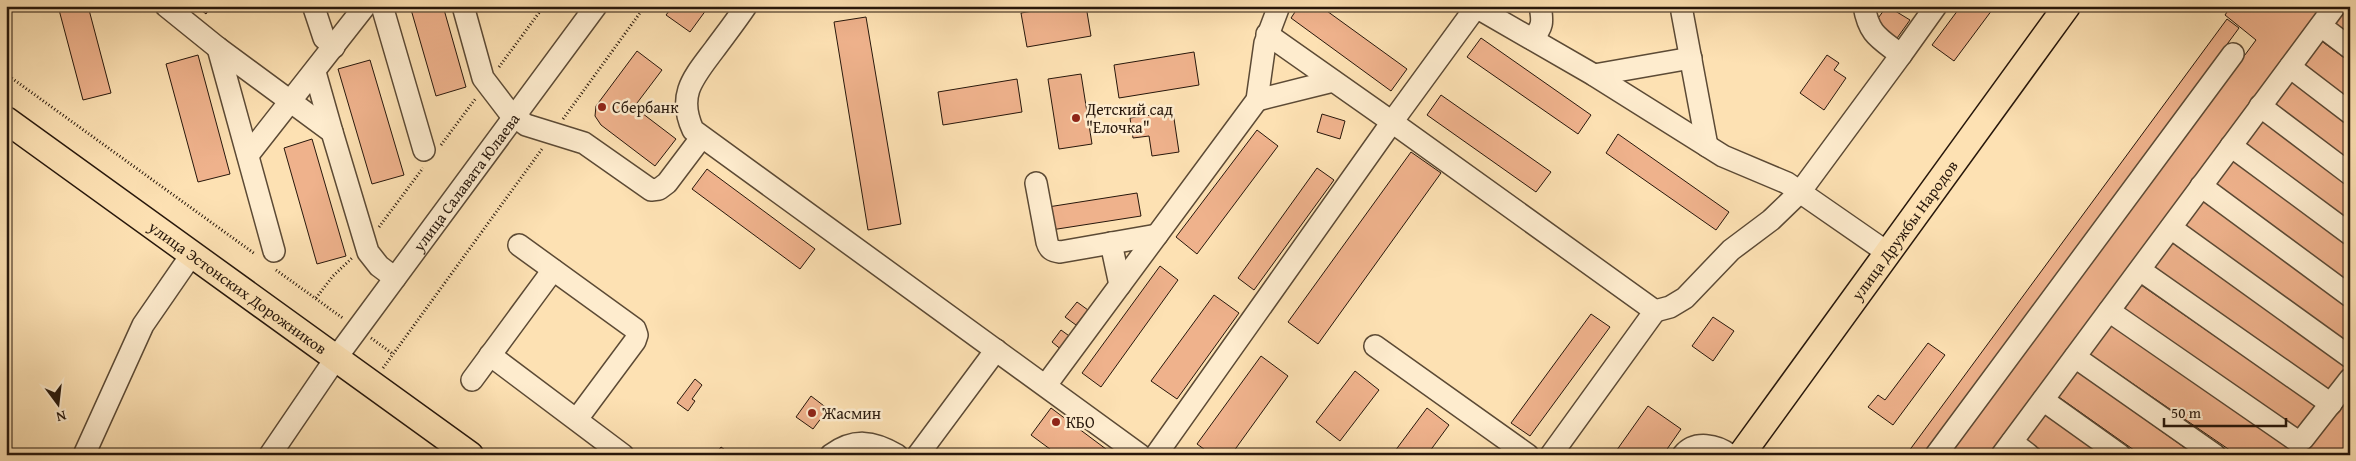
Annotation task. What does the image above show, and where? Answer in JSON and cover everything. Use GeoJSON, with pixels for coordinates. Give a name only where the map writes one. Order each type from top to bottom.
{"type":"FeatureCollection","features":[{"type":"Feature","properties":{"kind":"main road","name":"улица Дружбы Народов"},"geometry":{"type":"LineString","coordinates":[[1741,455],[2066,6]]}},
{"type":"Feature","properties":{"kind":"main road","name":"улица Эстонских Дорожников"},"geometry":{"type":"LineString","coordinates":[[6,120],[470,455]]}},
{"type":"Feature","properties":{"kind":"street"},"geometry":{"type":"LineString","coordinates":[[166,6],[218,48],[332,132]]}},
{"type":"Feature","properties":{"kind":"street"},"geometry":{"type":"LineString","coordinates":[[248,155],[292,102],[365,6]]}},
{"type":"Feature","properties":{"kind":"street"},"geometry":{"type":"LineString","coordinates":[[382,6],[424,150]]}},
{"type":"Feature","properties":{"kind":"street"},"geometry":{"type":"LineString","coordinates":[[462,6],[483,78],[515,117],[526,125],[584,143],[651,190],[659,189],[667,183],[701,138]]}},
{"type":"Feature","properties":{"kind":"street","name":"улица Салавата Юлаева"},"geometry":{"type":"LineString","coordinates":[[270,455],[336,358],[596,6]]}},
{"type":"Feature","properties":{"kind":"street"},"geometry":{"type":"LineString","coordinates":[[746,6],[692,80],[687,94],[687,117],[693,130],[701,138],[1046,385],[1140,455]]}},
{"type":"Feature","properties":{"kind":"street"},"geometry":{"type":"LineString","coordinates":[[1046,385],[1257,100],[1267,34],[1279,6]]}},
{"type":"Feature","properties":{"kind":"street"},"geometry":{"type":"LineString","coordinates":[[1156,455],[1476,6],[1594,75],[1724,156],[1788,183],[1888,253]]}},
{"type":"Feature","properties":{"kind":"street"},"geometry":{"type":"LineString","coordinates":[[1532,39],[1541,30],[1543,23],[1540,6]]}},
{"type":"Feature","properties":{"kind":"street"},"geometry":{"type":"LineString","coordinates":[[1864,6],[1866,24],[1873,33],[1902,55]]}},
{"type":"Feature","properties":{"kind":"street"},"geometry":{"type":"LineString","coordinates":[[1551,455],[1655,311],[1670,307],[1684,298],[1731,250],[1771,220],[1800,192],[1936,6]]}},
{"type":"Feature","properties":{"kind":"street"},"geometry":{"type":"LineString","coordinates":[[2029,455],[2007,448],[2335,6]]}},
{"type":"Feature","properties":{"kind":"street"},"geometry":{"type":"LineString","coordinates":[[314,8],[324,38],[334,47]]}},
{"type":"Feature","properties":{"kind":"street"},"geometry":{"type":"LineString","coordinates":[[1682,12],[1707,146]]}},
{"type":"Feature","properties":{"kind":"street"},"geometry":{"type":"LineString","coordinates":[[2321,26],[2350,48]]}},
{"type":"Feature","properties":{"kind":"street"},"geometry":{"type":"LineString","coordinates":[[1267,34],[1655,311]]}},
{"type":"Feature","properties":{"kind":"street"},"geometry":{"type":"LineString","coordinates":[[218,48],[248,155],[270,259]]}},
{"type":"Feature","properties":{"kind":"street"},"geometry":{"type":"LineString","coordinates":[[1936,455],[2232,54]]}},
{"type":"Feature","properties":{"kind":"street"},"geometry":{"type":"LineString","coordinates":[[1594,75],[1691,58]]}},
{"type":"Feature","properties":{"kind":"street"},"geometry":{"type":"LineString","coordinates":[[2290,67],[2350,112]]}},
{"type":"Feature","properties":{"kind":"street"},"geometry":{"type":"LineString","coordinates":[[315,72],[368,252],[380,266],[395,278]]}},
{"type":"Feature","properties":{"kind":"street"},"geometry":{"type":"LineString","coordinates":[[1257,100],[1333,81]]}},
{"type":"Feature","properties":{"kind":"street"},"geometry":{"type":"LineString","coordinates":[[2260,106],[2350,174]]}},
{"type":"Feature","properties":{"kind":"street"},"geometry":{"type":"LineString","coordinates":[[2231,146],[2350,234]]}},
{"type":"Feature","properties":{"kind":"street"},"geometry":{"type":"LineString","coordinates":[[1036,184],[1049,249],[1060,252],[1157,235]]}},
{"type":"Feature","properties":{"kind":"street"},"geometry":{"type":"LineString","coordinates":[[2201,186],[2350,296]]}},
{"type":"Feature","properties":{"kind":"street"},"geometry":{"type":"LineString","coordinates":[[2171,228],[2350,357]]}},
{"type":"Feature","properties":{"kind":"street"},"geometry":{"type":"LineString","coordinates":[[1111,243],[1120,285]]}},
{"type":"Feature","properties":{"kind":"street"},"geometry":{"type":"LineString","coordinates":[[519,245],[635,329],[637,335],[635,341],[577,420]]}},
{"type":"Feature","properties":{"kind":"street"},"geometry":{"type":"LineString","coordinates":[[84,455],[143,325],[192,254]]}},
{"type":"Feature","properties":{"kind":"street"},"geometry":{"type":"LineString","coordinates":[[472,380],[553,270]]}},
{"type":"Feature","properties":{"kind":"street"},"geometry":{"type":"LineString","coordinates":[[2140,270],[2331,404]]}},
{"type":"Feature","properties":{"kind":"street"},"geometry":{"type":"LineString","coordinates":[[2109,311],[2297,441],[2303,439],[2350,379]]}},
{"type":"Feature","properties":{"kind":"street"},"geometry":{"type":"LineString","coordinates":[[1375,346],[1528,455]]}},
{"type":"Feature","properties":{"kind":"street"},"geometry":{"type":"LineString","coordinates":[[918,455],[996,350]]}},
{"type":"Feature","properties":{"kind":"street"},"geometry":{"type":"LineString","coordinates":[[490,355],[623,455]]}},
{"type":"Feature","properties":{"kind":"street"},"geometry":{"type":"LineString","coordinates":[[2075,357],[2215,455]]}},
{"type":"Feature","properties":{"kind":"street"},"geometry":{"type":"LineString","coordinates":[[2043,400],[2120,455]]}},
{"type":"Feature","properties":{"kind":"street"},"geometry":{"type":"LineString","coordinates":[[830,455],[844,445],[859,443],[884,447],[897,455]]}},
{"type":"Feature","properties":{"kind":"street"},"geometry":{"type":"LineString","coordinates":[[1682,455],[1692,448],[1711,444],[1720,447],[1730,455]]}},
{"type":"Feature","properties":{"kind":"path"},"geometry":{"type":"LineString","coordinates":[[380,371],[645,6]]}},
{"type":"Feature","properties":{"kind":"path"},"geometry":{"type":"LineString","coordinates":[[6,74],[270,259],[316,298]]}},
{"type":"Feature","properties":{"kind":"building"},"geometry":{"type":"Polygon","coordinates":[[[58,6],[88,6],[111,93],[83,100],[58,6]]]}},
{"type":"Feature","properties":{"kind":"building"},"geometry":{"type":"Polygon","coordinates":[[[196,6],[211,6],[206,14],[196,6]]]}},
{"type":"Feature","properties":{"kind":"building"},"geometry":{"type":"Polygon","coordinates":[[[410,6],[443,6],[466,87],[436,96],[410,6]]]}},
{"type":"Feature","properties":{"kind":"building"},"geometry":{"type":"Polygon","coordinates":[[[673,6],[709,6],[690,32],[666,15],[673,6]]]}},
{"type":"Feature","properties":{"kind":"building"},"geometry":{"type":"Polygon","coordinates":[[[1063,6],[1086,6],[1091,36],[1027,47],[1021,13],[1063,6]]]}},
{"type":"Feature","properties":{"kind":"building"},"geometry":{"type":"Polygon","coordinates":[[[1299,6],[1320,6],[1407,69],[1391,91],[1291,18],[1299,6]]]}},
{"type":"Feature","properties":{"kind":"building"},"geometry":{"type":"Polygon","coordinates":[[[1887,6],[1910,20],[1895,41],[1873,25],[1887,6]]]}},
{"type":"Feature","properties":{"kind":"building"},"geometry":{"type":"Polygon","coordinates":[[[1961,6],[1995,6],[1954,61],[1932,45],[1961,6]]]}},
{"type":"Feature","properties":{"kind":"building"},"geometry":{"type":"Polygon","coordinates":[[[2231,6],[2324,6],[1992,455],[1948,455],[2256,40],[2225,15],[2231,6]]]}},
{"type":"Feature","properties":{"kind":"building"},"geometry":{"type":"Polygon","coordinates":[[[2346,6],[2350,6],[2350,35],[2334,23],[2346,6]]]}},
{"type":"Feature","properties":{"kind":"building"},"geometry":{"type":"Polygon","coordinates":[[[866,17],[901,224],[868,230],[834,22],[866,17]]]}},
{"type":"Feature","properties":{"kind":"building"},"geometry":{"type":"Polygon","coordinates":[[[2227,19],[2239,28],[1925,455],[1906,455],[2227,19]]]}},
{"type":"Feature","properties":{"kind":"building"},"geometry":{"type":"Polygon","coordinates":[[[1481,38],[1591,115],[1578,134],[1467,57],[1481,38]]]}},
{"type":"Feature","properties":{"kind":"building"},"geometry":{"type":"Polygon","coordinates":[[[2320,40],[2350,62],[2350,100],[2302,64],[2320,40]]]}},
{"type":"Feature","properties":{"kind":"building"},"geometry":{"type":"Polygon","coordinates":[[[637,51],[662,70],[634,107],[676,139],[655,166],[601,125],[595,116],[596,106],[637,51]]]}},
{"type":"Feature","properties":{"kind":"building"},"geometry":{"type":"Polygon","coordinates":[[[1194,52],[1199,85],[1119,98],[1114,65],[1194,52]]]}},
{"type":"Feature","properties":{"kind":"building"},"geometry":{"type":"Polygon","coordinates":[[[198,55],[230,174],[198,182],[166,64],[198,55]]]}},
{"type":"Feature","properties":{"kind":"building"},"geometry":{"type":"Polygon","coordinates":[[[1827,55],[1839,63],[1834,70],[1846,78],[1824,110],[1800,93],[1827,55]]]}},
{"type":"Feature","properties":{"kind":"building"},"geometry":{"type":"Polygon","coordinates":[[[370,60],[404,175],[372,184],[338,69],[370,60]]]}},
{"type":"Feature","properties":{"kind":"building"},"geometry":{"type":"Polygon","coordinates":[[[1081,74],[1092,144],[1059,149],[1048,79],[1081,74]]]}},
{"type":"Feature","properties":{"kind":"building"},"geometry":{"type":"Polygon","coordinates":[[[1017,79],[1022,112],[943,125],[938,92],[1017,79]]]}},
{"type":"Feature","properties":{"kind":"building"},"geometry":{"type":"Polygon","coordinates":[[[2291,80],[2350,124],[2350,164],[2272,106],[2291,80]]]}},
{"type":"Feature","properties":{"kind":"building"},"geometry":{"type":"Polygon","coordinates":[[[1441,95],[1551,172],[1536,192],[1427,115],[1441,95]]]}},
{"type":"Feature","properties":{"kind":"building"},"geometry":{"type":"Polygon","coordinates":[[[1173,112],[1179,152],[1152,156],[1149,136],[1133,138],[1130,118],[1173,112]]]}},
{"type":"Feature","properties":{"kind":"building"},"geometry":{"type":"Polygon","coordinates":[[[1322,114],[1345,121],[1340,139],[1317,132],[1322,114]]]}},
{"type":"Feature","properties":{"kind":"building"},"geometry":{"type":"Polygon","coordinates":[[[2263,118],[2350,184],[2350,224],[2244,143],[2263,118]]]}},
{"type":"Feature","properties":{"kind":"building"},"geometry":{"type":"Polygon","coordinates":[[[1257,130],[1278,146],[1197,254],[1176,237],[1257,130]]]}},
{"type":"Feature","properties":{"kind":"building"},"geometry":{"type":"Polygon","coordinates":[[[1618,134],[1729,212],[1716,230],[1606,153],[1618,134]]]}},
{"type":"Feature","properties":{"kind":"building"},"geometry":{"type":"Polygon","coordinates":[[[312,139],[346,256],[317,264],[284,148],[312,139]]]}},
{"type":"Feature","properties":{"kind":"building"},"geometry":{"type":"Polygon","coordinates":[[[1411,152],[1441,173],[1318,344],[1288,322],[1411,152]]]}},
{"type":"Feature","properties":{"kind":"building"},"geometry":{"type":"Polygon","coordinates":[[[2232,159],[2350,246],[2350,283],[2214,183],[2232,159]]]}},
{"type":"Feature","properties":{"kind":"building"},"geometry":{"type":"Polygon","coordinates":[[[1317,168],[1334,180],[1254,290],[1238,278],[1317,168]]]}},
{"type":"Feature","properties":{"kind":"building"},"geometry":{"type":"Polygon","coordinates":[[[707,169],[815,249],[800,269],[692,189],[707,169]]]}},
{"type":"Feature","properties":{"kind":"building"},"geometry":{"type":"Polygon","coordinates":[[[1137,193],[1141,216],[1051,230],[1048,207],[1137,193]]]}},
{"type":"Feature","properties":{"kind":"building"},"geometry":{"type":"Polygon","coordinates":[[[2201,200],[2350,307],[2350,344],[2183,225],[2201,200]]]}},
{"type":"Feature","properties":{"kind":"building"},"geometry":{"type":"Polygon","coordinates":[[[2171,242],[2348,368],[2330,392],[2153,266],[2171,242]]]}},
{"type":"Feature","properties":{"kind":"building"},"geometry":{"type":"Polygon","coordinates":[[[1160,266],[1178,280],[1101,387],[1082,373],[1160,266]]]}},
{"type":"Feature","properties":{"kind":"building"},"geometry":{"type":"Polygon","coordinates":[[[2141,285],[2319,408],[2301,433],[2124,310],[2141,285]]]}},
{"type":"Feature","properties":{"kind":"building"},"geometry":{"type":"Polygon","coordinates":[[[1214,295],[1239,313],[1177,399],[1151,381],[1214,295]]]}},
{"type":"Feature","properties":{"kind":"building"},"geometry":{"type":"Polygon","coordinates":[[[1077,302],[1088,310],[1076,325],[1065,317],[1077,302]]]}},
{"type":"Feature","properties":{"kind":"building"},"geometry":{"type":"Polygon","coordinates":[[[1591,314],[1610,327],[1530,436],[1511,423],[1591,314]]]}},
{"type":"Feature","properties":{"kind":"building"},"geometry":{"type":"Polygon","coordinates":[[[1713,317],[1734,331],[1713,361],[1692,346],[1713,317]]]}},
{"type":"Feature","properties":{"kind":"building"},"geometry":{"type":"Polygon","coordinates":[[[2109,323],[2291,448],[2286,455],[2237,455],[2088,353],[2109,323]]]}},
{"type":"Feature","properties":{"kind":"building"},"geometry":{"type":"Polygon","coordinates":[[[1061,330],[1072,338],[1063,351],[1052,342],[1061,330]]]}},
{"type":"Feature","properties":{"kind":"building"},"geometry":{"type":"Polygon","coordinates":[[[1928,343],[1945,355],[1893,425],[1868,407],[1878,395],[1885,400],[1928,343]]]}},
{"type":"Feature","properties":{"kind":"building"},"geometry":{"type":"Polygon","coordinates":[[[1261,356],[1288,376],[1231,455],[1212,455],[1197,444],[1261,356]]]}},
{"type":"Feature","properties":{"kind":"building"},"geometry":{"type":"Polygon","coordinates":[[[2074,369],[2195,455],[2141,455],[2056,395],[2074,369]]]}},
{"type":"Feature","properties":{"kind":"building"},"geometry":{"type":"Polygon","coordinates":[[[1355,371],[1379,390],[1340,441],[1316,422],[1355,371]]]}},
{"type":"Feature","properties":{"kind":"building"},"geometry":{"type":"Polygon","coordinates":[[[695,379],[702,385],[692,399],[695,401],[688,411],[677,403],[695,379]]]}},
{"type":"Feature","properties":{"kind":"building"},"geometry":{"type":"Polygon","coordinates":[[[2350,393],[2350,446],[2343,455],[2303,455],[2350,393]]]}},
{"type":"Feature","properties":{"kind":"building","name":"Жасмин"},"geometry":{"type":"Polygon","coordinates":[[[811,396],[828,409],[813,429],[796,417],[811,396]]]}},
{"type":"Feature","properties":{"kind":"building"},"geometry":{"type":"Polygon","coordinates":[[[1648,406],[1681,429],[1663,455],[1615,455],[1614,454],[1648,406]]]}},
{"type":"Feature","properties":{"kind":"building","name":"КБО"},"geometry":{"type":"Polygon","coordinates":[[[1051,408],[1114,455],[1058,455],[1031,435],[1051,408]]]}},
{"type":"Feature","properties":{"kind":"building"},"geometry":{"type":"Polygon","coordinates":[[[1427,408],[1449,425],[1427,455],[1392,455],[1427,408]]]}},
{"type":"Feature","properties":{"kind":"building"},"geometry":{"type":"Polygon","coordinates":[[[2042,412],[2101,455],[2048,455],[2024,438],[2042,412]]]}},
{"type":"Feature","properties":{"kind":"building"},"geometry":{"type":"Polygon","coordinates":[[[721,447],[732,455],[715,455],[721,447]]]}},
{"type":"Feature","properties":{"kind":"place","name":"Сбербанк"},"geometry":{"type":"Point","coordinates":[602,107]}},
{"type":"Feature","properties":{"kind":"place","name":"Детский сад \"Елочка\""},"geometry":{"type":"Point","coordinates":[1076,118]}},
{"type":"Feature","properties":{"kind":"place","name":"Жасмин"},"geometry":{"type":"Point","coordinates":[812,413]}},
{"type":"Feature","properties":{"kind":"place","name":"КБО"},"geometry":{"type":"Point","coordinates":[1056,422]}}]}
